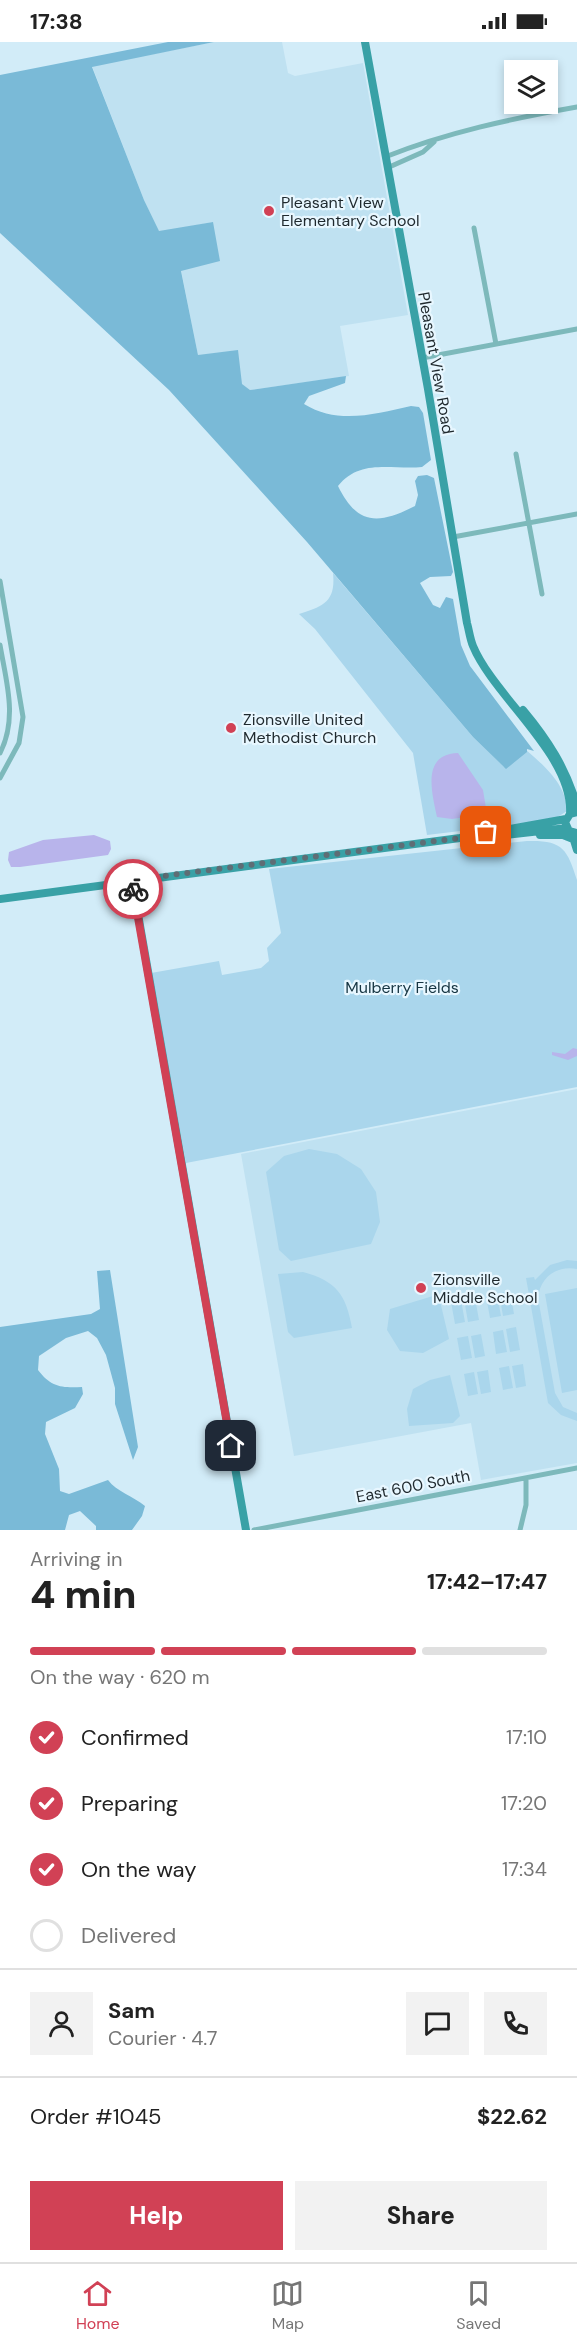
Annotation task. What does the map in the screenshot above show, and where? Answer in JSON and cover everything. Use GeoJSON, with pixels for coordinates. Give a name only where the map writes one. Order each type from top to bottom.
{"type":"FeatureCollection","features":[{"type":"Feature","properties":{"kind":"street","name":"Pleasant View Road"},"geometry":{"type":"LineString","coordinates":[[365,42],[473,646],[553,760],[569,799],[572,833],[577,850]]}},
{"type":"Feature","properties":{"kind":"street"},"geometry":{"type":"LineString","coordinates":[[387,168],[423,152],[436,141],[455,131],[577,107]]}},
{"type":"Feature","properties":{"kind":"street"},"geometry":{"type":"LineString","coordinates":[[385,157],[422,143],[436,141]]}},
{"type":"Feature","properties":{"kind":"street"},"geometry":{"type":"LineString","coordinates":[[474,228],[496,344]]}},
{"type":"Feature","properties":{"kind":"street"},"geometry":{"type":"LineString","coordinates":[[422,358],[577,329]]}},
{"type":"Feature","properties":{"kind":"street"},"geometry":{"type":"LineString","coordinates":[[516,454],[542,594]]}},
{"type":"Feature","properties":{"kind":"street"},"geometry":{"type":"LineString","coordinates":[[453,537],[577,514]]}},
{"type":"Feature","properties":{"kind":"street"},"geometry":{"type":"LineString","coordinates":[[0,581],[14,650],[23,722],[19,743],[0,778]]}},
{"type":"Feature","properties":{"kind":"street"},"geometry":{"type":"LineString","coordinates":[[0,645],[10,717],[8,732],[0,753]]}},
{"type":"Feature","properties":{"kind":"street"},"geometry":{"type":"LineString","coordinates":[[1,652],[14,650]]}},
{"type":"Feature","properties":{"kind":"street","name":"Pleasant View Road"},"geometry":{"type":"LineString","coordinates":[[498,683],[550,743],[563,765],[577,806]]}},
{"type":"Feature","properties":{"kind":"street"},"geometry":{"type":"LineString","coordinates":[[460,838],[571,815]]}},
{"type":"Feature","properties":{"kind":"street"},"geometry":{"type":"LineString","coordinates":[[532,833],[554,828],[572,833]]}},
{"type":"Feature","properties":{"kind":"street"},"geometry":{"type":"LineString","coordinates":[[0,898],[460,838],[572,833]]}},
{"type":"Feature","properties":{"kind":"street"},"geometry":{"type":"LineString","coordinates":[[132,880],[246,1530]]}},
{"type":"Feature","properties":{"kind":"street","name":"East 600 South"},"geometry":{"type":"LineString","coordinates":[[255,1530],[577,1468]]}},
{"type":"Feature","properties":{"kind":"street"},"geometry":{"type":"LineString","coordinates":[[520,1530],[526,1505],[526,1478]]}},
{"type":"Feature","properties":{"kind":"shaded area"},"geometry":{"type":"Polygon","coordinates":[[[168,42],[214,42],[92,67],[144,200],[159,231],[213,222],[220,261],[181,271],[198,355],[238,350],[242,384],[250,390],[346,376],[345,383],[309,396],[304,404],[330,414],[357,416],[411,406],[419,407],[423,413],[431,460],[422,467],[366,468],[347,477],[338,486],[353,508],[370,518],[379,518],[415,506],[418,495],[415,481],[418,476],[427,475],[434,478],[453,572],[451,576],[430,577],[420,583],[433,605],[440,608],[446,597],[453,599],[461,645],[470,666],[534,751],[527,749],[527,752],[506,769],[473,737],[307,542],[169,390],[0,233],[0,75],[168,42]]]}},
{"type":"Feature","properties":{"kind":"shaded area","name":"Pleasant View Elementary School"},"geometry":{"type":"Polygon","coordinates":[[[214,42],[282,42],[288,73],[295,76],[363,63],[408,315],[340,326],[349,376],[250,390],[198,355],[181,270],[213,222],[159,232],[144,200],[92,66],[214,42]]]}},
{"type":"Feature","properties":{"kind":"shaded area"},"geometry":{"type":"Polygon","coordinates":[[[458,753],[483,790],[487,814],[452,819],[437,817],[432,786],[434,767],[438,760],[446,755],[458,753]]]}},
{"type":"Feature","properties":{"kind":"shaded area"},"geometry":{"type":"Polygon","coordinates":[[[94,835],[110,841],[111,849],[108,855],[20,867],[11,867],[8,860],[9,852],[43,840],[94,835]]]}},
{"type":"Feature","properties":{"kind":"shaded area"},"geometry":{"type":"Polygon","coordinates":[[[573,1048],[577,1049],[577,1056],[568,1060],[552,1055],[552,1052],[565,1054],[573,1048]]]}},
{"type":"Feature","properties":{"kind":"shaded area","name":"Zionsville Middle School"},"geometry":{"type":"Polygon","coordinates":[[[577,1089],[577,1463],[481,1480],[471,1423],[294,1456],[241,1154],[577,1089]]]}},
{"type":"Feature","properties":{"kind":"shaded area"},"geometry":{"type":"Polygon","coordinates":[[[110,1270],[138,1447],[133,1460],[115,1404],[115,1388],[106,1355],[97,1338],[88,1331],[66,1338],[39,1356],[38,1370],[47,1380],[62,1387],[82,1387],[83,1394],[75,1408],[46,1422],[45,1434],[59,1469],[60,1491],[69,1494],[108,1480],[116,1488],[145,1506],[142,1516],[132,1530],[96,1530],[96,1526],[80,1511],[69,1515],[65,1530],[0,1530],[0,1327],[91,1314],[100,1309],[97,1271],[110,1270]]]}},
{"type":"Feature","properties":{"kind":"green space"},"geometry":{"type":"Polygon","coordinates":[[[333,573],[473,737],[504,767],[514,739],[556,780],[566,800],[567,811],[553,820],[427,835],[413,753],[315,629],[299,614],[321,605],[330,597],[333,573]]]}},
{"type":"Feature","properties":{"kind":"green space","name":"Mulberry Fields"},"geometry":{"type":"Polygon","coordinates":[[[527,841],[556,844],[566,853],[577,880],[577,1087],[186,1163],[151,973],[219,961],[222,975],[261,968],[269,961],[267,948],[281,933],[269,869],[527,841]]]}},
{"type":"Feature","properties":{"kind":"green space"},"geometry":{"type":"Polygon","coordinates":[[[309,1149],[337,1154],[361,1169],[376,1192],[380,1222],[371,1244],[291,1261],[279,1250],[266,1172],[284,1156],[309,1149]]]}},
{"type":"Feature","properties":{"kind":"green space"},"geometry":{"type":"Polygon","coordinates":[[[567,1260],[577,1261],[577,1269],[563,1269],[551,1274],[542,1284],[538,1298],[555,1393],[563,1407],[577,1413],[577,1421],[561,1415],[548,1403],[526,1278],[534,1277],[535,1280],[550,1265],[567,1260]]]}},
{"type":"Feature","properties":{"kind":"green space"},"geometry":{"type":"Polygon","coordinates":[[[303,1272],[324,1280],[338,1291],[350,1316],[352,1328],[294,1338],[288,1332],[278,1274],[303,1272]]]}},
{"type":"Feature","properties":{"kind":"green space"},"geometry":{"type":"Polygon","coordinates":[[[577,1288],[577,1390],[562,1393],[545,1294],[577,1288]]]}},
{"type":"Feature","properties":{"kind":"green space"},"geometry":{"type":"Polygon","coordinates":[[[510,1291],[514,1314],[503,1316],[499,1293],[510,1291]]]}},
{"type":"Feature","properties":{"kind":"green space"},"geometry":{"type":"Polygon","coordinates":[[[497,1294],[501,1316],[490,1318],[486,1296],[497,1294]]]}},
{"type":"Feature","properties":{"kind":"green space"},"geometry":{"type":"Polygon","coordinates":[[[433,1296],[440,1301],[449,1339],[423,1353],[400,1351],[387,1330],[390,1309],[433,1296]]]}},
{"type":"Feature","properties":{"kind":"green space"},"geometry":{"type":"Polygon","coordinates":[[[475,1298],[479,1320],[468,1322],[464,1299],[475,1298]]]}},
{"type":"Feature","properties":{"kind":"green space"},"geometry":{"type":"Polygon","coordinates":[[[461,1300],[465,1322],[455,1324],[451,1302],[461,1300]]]}},
{"type":"Feature","properties":{"kind":"green space"},"geometry":{"type":"Polygon","coordinates":[[[516,1327],[520,1350],[510,1352],[506,1329],[516,1327]]]}},
{"type":"Feature","properties":{"kind":"green space"},"geometry":{"type":"Polygon","coordinates":[[[503,1330],[507,1352],[496,1354],[493,1332],[503,1330]]]}},
{"type":"Feature","properties":{"kind":"green space"},"geometry":{"type":"Polygon","coordinates":[[[481,1334],[485,1356],[475,1358],[471,1336],[481,1334]]]}},
{"type":"Feature","properties":{"kind":"green space"},"geometry":{"type":"Polygon","coordinates":[[[468,1336],[472,1358],[461,1360],[457,1338],[468,1336]]]}},
{"type":"Feature","properties":{"kind":"green space"},"geometry":{"type":"Polygon","coordinates":[[[523,1364],[526,1386],[516,1388],[512,1366],[523,1364]]]}},
{"type":"Feature","properties":{"kind":"green space"},"geometry":{"type":"Polygon","coordinates":[[[509,1366],[513,1388],[503,1390],[499,1368],[509,1366]]]}},
{"type":"Feature","properties":{"kind":"green space"},"geometry":{"type":"Polygon","coordinates":[[[488,1370],[491,1392],[481,1394],[477,1372],[488,1370]]]}},
{"type":"Feature","properties":{"kind":"green space"},"geometry":{"type":"Polygon","coordinates":[[[474,1372],[478,1394],[468,1396],[464,1374],[474,1372]]]}},
{"type":"Feature","properties":{"kind":"green space"},"geometry":{"type":"Polygon","coordinates":[[[450,1375],[460,1416],[453,1423],[409,1426],[407,1409],[413,1389],[430,1380],[450,1375]]]}},
{"type":"Feature","properties":{"kind":"way so far"},"geometry":{"type":"LineString","coordinates":[[133,889],[132,880],[460,838],[486,832]]}},
{"type":"Feature","properties":{"kind":"place","name":"Pleasant View Elementary School"},"geometry":{"type":"Point","coordinates":[269,211]}},
{"type":"Feature","properties":{"kind":"place","name":"Zionsville United Methodist Church"},"geometry":{"type":"Point","coordinates":[231,728]}},
{"type":"Feature","properties":{"kind":"place","name":"Zionsville Middle School"},"geometry":{"type":"Point","coordinates":[421,1288]}},
{"type":"Feature","properties":{"kind":"route"},"geometry":{"type":"LineString","coordinates":[[133,889],[231,1446]]}}]}
